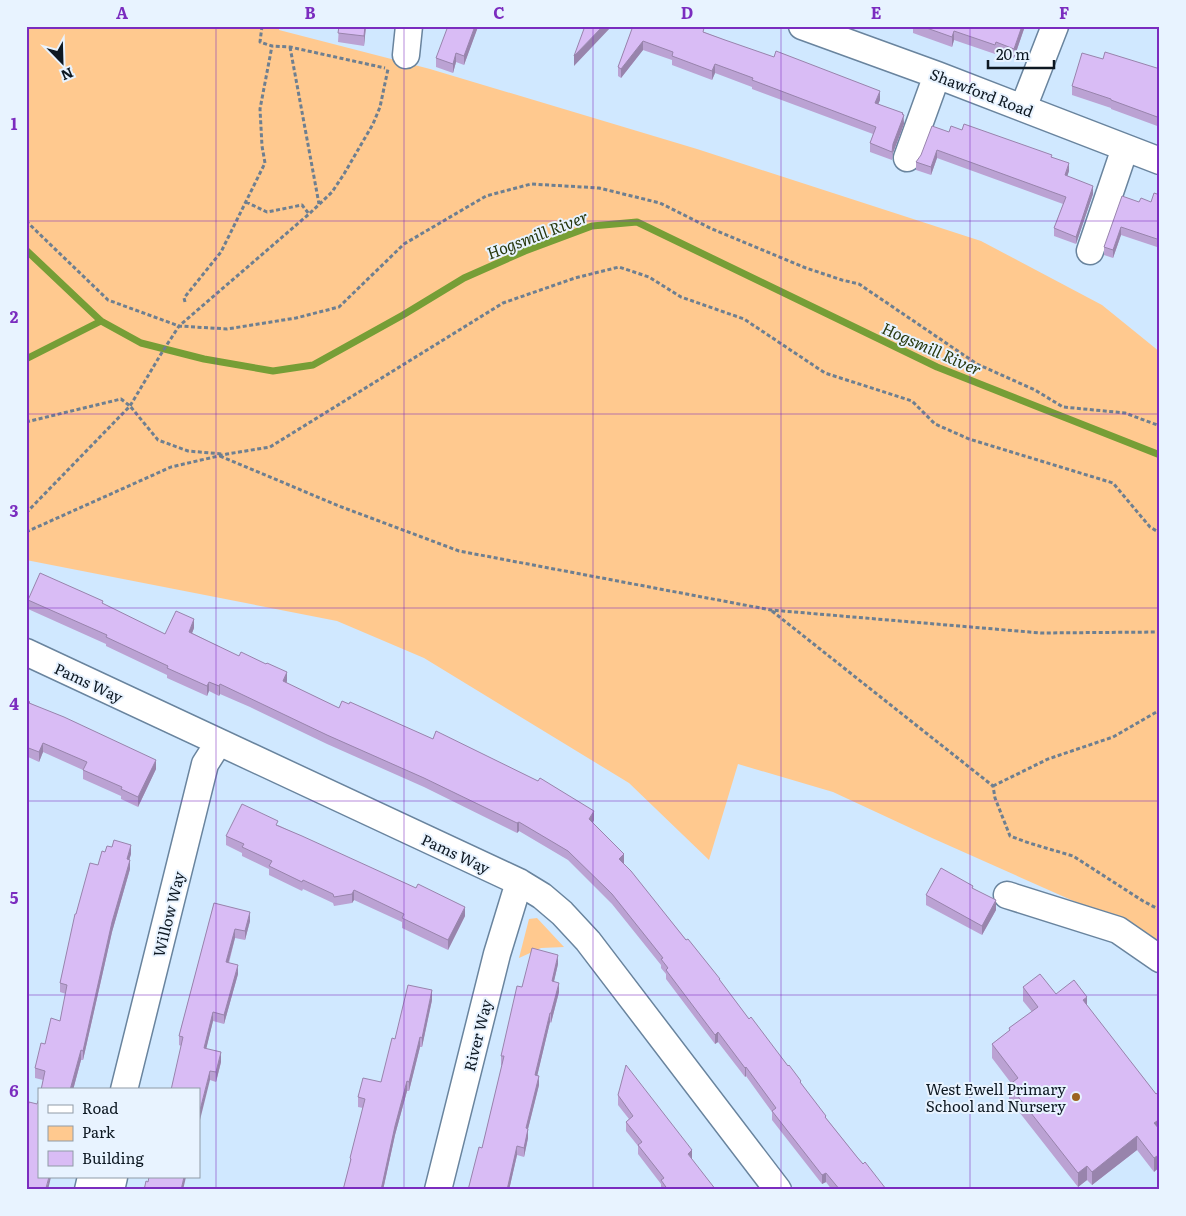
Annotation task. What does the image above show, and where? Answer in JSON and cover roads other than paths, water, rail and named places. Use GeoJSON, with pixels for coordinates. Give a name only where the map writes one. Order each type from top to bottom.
{"type":"FeatureCollection","features":[{"type":"Feature","properties":{"kind":"street"},"geometry":{"type":"LineString","coordinates":[[397,62],[409,26]]}},
{"type":"Feature","properties":{"kind":"street","name":"Shawford Road"},"geometry":{"type":"LineString","coordinates":[[802,26],[1160,161]]}},
{"type":"Feature","properties":{"kind":"street"},"geometry":{"type":"LineString","coordinates":[[1023,108],[1055,26]]}},
{"type":"Feature","properties":{"kind":"street"},"geometry":{"type":"LineString","coordinates":[[907,158],[936,75]]}},
{"type":"Feature","properties":{"kind":"street"},"geometry":{"type":"LineString","coordinates":[[1090,251],[1125,148]]}},
{"type":"Feature","properties":{"kind":"street","name":"Pams Way"},"geometry":{"type":"LineString","coordinates":[[26,652],[519,882],[542,896],[562,913],[588,941],[778,1190]]}},
{"type":"Feature","properties":{"kind":"street","name":"Willow Way"},"geometry":{"type":"LineString","coordinates":[[124,1088],[205,764],[219,742]]}},
{"type":"Feature","properties":{"kind":"street","name":"River Way"},"geometry":{"type":"LineString","coordinates":[[438,1190],[497,954],[519,882]]}},
{"type":"Feature","properties":{"kind":"street"},"geometry":{"type":"LineString","coordinates":[[1007,894],[1118,930],[1160,959]]}},
{"type":"Feature","properties":{"kind":"waterway","name":"Hogsmill River"},"geometry":{"type":"LineString","coordinates":[[26,250],[101,321],[141,343],[204,359],[273,371],[313,365],[403,315],[464,278],[525,251],[592,226],[637,222],[937,367],[1160,455]]}},
{"type":"Feature","properties":{"kind":"waterway"},"geometry":{"type":"LineString","coordinates":[[26,359],[101,321]]}},
{"type":"Feature","properties":{"kind":"place","name":"West Ewell Primary School and Nursery"},"geometry":{"type":"Point","coordinates":[1076,1097]}}]}
